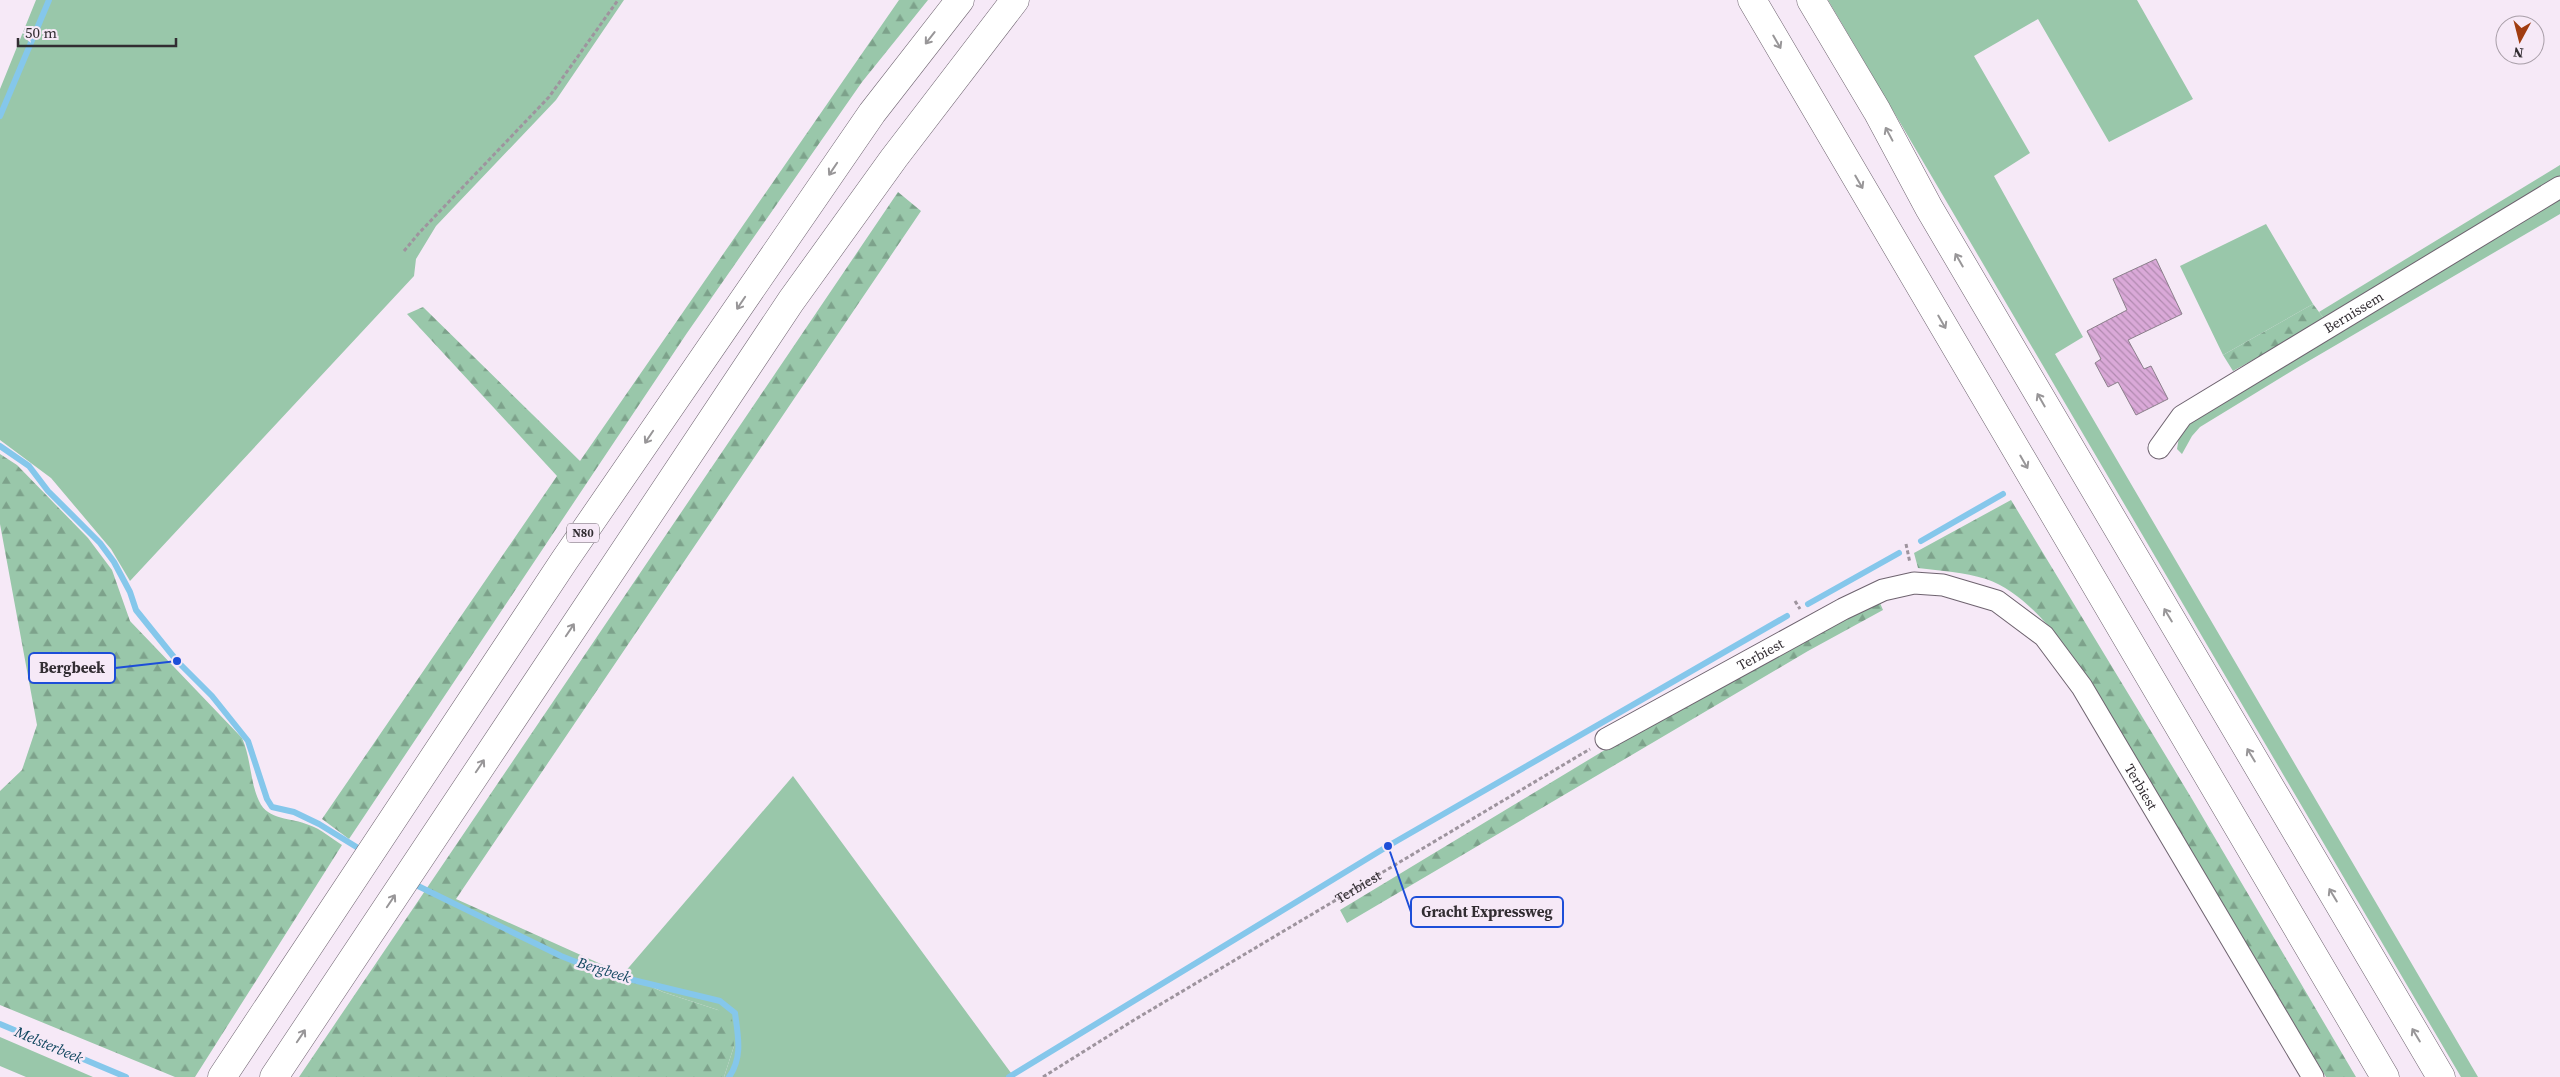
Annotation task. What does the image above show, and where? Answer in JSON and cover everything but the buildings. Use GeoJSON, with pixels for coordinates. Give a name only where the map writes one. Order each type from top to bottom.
{"type":"FeatureCollection","features":[{"type":"Feature","properties":{"kind":"main road","name":"N80"},"geometry":{"type":"LineString","coordinates":[[222,1077],[564,561],[872,112],[960,0]]}},
{"type":"Feature","properties":{"kind":"main road"},"geometry":{"type":"LineString","coordinates":[[274,1077],[792,301],[894,158],[1015,0]]}},
{"type":"Feature","properties":{"kind":"main road"},"geometry":{"type":"LineString","coordinates":[[1752,0],[2385,1077]]}},
{"type":"Feature","properties":{"kind":"main road"},"geometry":{"type":"LineString","coordinates":[[1811,0],[1877,111],[1939,225],[2440,1077]]}},
{"type":"Feature","properties":{"kind":"street","name":"Bernissem"},"geometry":{"type":"LineString","coordinates":[[2159,448],[2182,416],[2560,187]]}},
{"type":"Feature","properties":{"kind":"street","name":"Terbiest"},"geometry":{"type":"LineString","coordinates":[[1606,739],[1842,609],[1883,590],[1914,583],[1943,585],[1997,601],[2044,636],[2082,687],[2313,1077]]}},
{"type":"Feature","properties":{"kind":"path"},"geometry":{"type":"LineString","coordinates":[[404,251],[549,97],[618,0]]}},
{"type":"Feature","properties":{"kind":"path","name":"Terbiest"},"geometry":{"type":"LineString","coordinates":[[1043,1077],[1143,1015],[1606,739]]}},
{"type":"Feature","properties":{"kind":"green space"},"geometry":{"type":"Polygon","coordinates":[[[36,0],[624,0],[556,100],[436,226],[416,259],[414,276],[130,581],[111,549],[51,478],[0,440],[0,89],[36,0]]]}},
{"type":"Feature","properties":{"kind":"green space"},"geometry":{"type":"Polygon","coordinates":[[[899,0],[928,0],[862,82],[687,333],[349,839],[322,819],[557,476],[407,314],[423,307],[580,461],[899,0]]]}},
{"type":"Feature","properties":{"kind":"green space"},"geometry":{"type":"Polygon","coordinates":[[[1828,0],[2137,0],[2193,99],[2109,142],[2038,19],[1974,56],[2030,153],[1994,176],[2083,337],[2055,354],[2478,1077],[2461,1077],[1828,0]]]}},
{"type":"Feature","properties":{"kind":"green space"},"geometry":{"type":"Polygon","coordinates":[[[2560,165],[2560,179],[2325,320],[2319,312],[2560,165]]]}},
{"type":"Feature","properties":{"kind":"green space"},"geometry":{"type":"Polygon","coordinates":[[[898,192],[921,211],[456,899],[663,992],[718,1010],[732,1019],[734,1046],[724,1077],[299,1077],[898,192]]]}},
{"type":"Feature","properties":{"kind":"green space"},"geometry":{"type":"Polygon","coordinates":[[[2560,194],[2560,214],[2295,369],[2200,427],[2192,436],[2182,454],[2177,449],[2180,431],[2202,412],[2560,194]]]}},
{"type":"Feature","properties":{"kind":"green space"},"geometry":{"type":"Polygon","coordinates":[[[2266,224],[2313,304],[2223,355],[2180,266],[2266,224]]]}},
{"type":"Feature","properties":{"kind":"green space"},"geometry":{"type":"Polygon","coordinates":[[[2313,304],[2325,320],[2233,371],[2223,355],[2313,304]]]}},
{"type":"Feature","properties":{"kind":"green space"},"geometry":{"type":"Polygon","coordinates":[[[0,454],[17,465],[88,538],[112,570],[130,621],[242,738],[256,794],[263,807],[268,812],[281,818],[302,822],[322,831],[342,845],[195,1077],[175,1077],[0,1005],[0,791],[22,770],[37,725],[0,524],[0,454]]]}},
{"type":"Feature","properties":{"kind":"green space"},"geometry":{"type":"Polygon","coordinates":[[[2011,500],[2192,799],[2356,1077],[2326,1077],[2083,670],[2052,630],[2015,594],[1986,579],[1918,568],[1914,553],[2011,500]]]}},
{"type":"Feature","properties":{"kind":"green space"},"geometry":{"type":"Polygon","coordinates":[[[1880,603],[1883,610],[1808,651],[1347,923],[1340,910],[1671,710],[1839,621],[1880,603]]]}},
{"type":"Feature","properties":{"kind":"green space"},"geometry":{"type":"Polygon","coordinates":[[[793,776],[1014,1077],[724,1077],[734,1046],[718,1010],[663,992],[624,973],[793,776]]]}},
{"type":"Feature","properties":{"kind":"green space"},"geometry":{"type":"Polygon","coordinates":[[[0,1037],[93,1077],[26,1077],[0,1066],[0,1037]]]}},
{"type":"Feature","properties":{"kind":"waterway"},"geometry":{"type":"LineString","coordinates":[[0,116],[49,0]]}},
{"type":"Feature","properties":{"kind":"waterway","name":"Bergbeek"},"geometry":{"type":"LineString","coordinates":[[0,446],[29,466],[48,491],[100,543],[114,562],[130,592],[136,610],[177,661],[212,696],[248,741],[267,799],[272,807],[294,812],[319,824],[363,851]]}},
{"type":"Feature","properties":{"kind":"waterway"},"geometry":{"type":"LineString","coordinates":[[1921,541],[2003,494]]}},
{"type":"Feature","properties":{"kind":"waterway"},"geometry":{"type":"LineString","coordinates":[[1808,604],[1899,553]]}},
{"type":"Feature","properties":{"kind":"waterway"},"geometry":{"type":"LineString","coordinates":[[1009,1077],[1388,846],[1787,616]]}},
{"type":"Feature","properties":{"kind":"waterway","name":"Bergbeek"},"geometry":{"type":"LineString","coordinates":[[416,885],[561,956],[604,973],[720,1001],[735,1013],[738,1054],[729,1077]]}},
{"type":"Feature","properties":{"kind":"waterway","name":"Melsterbeek"},"geometry":{"type":"LineString","coordinates":[[0,1024],[126,1077]]}},
{"type":"Feature","properties":{"kind":"place","name":"Bergbeek"},"geometry":{"type":"Point","coordinates":[177,661]}},
{"type":"Feature","properties":{"kind":"place","name":"Gracht Expressweg"},"geometry":{"type":"Point","coordinates":[1388,846]}}]}
